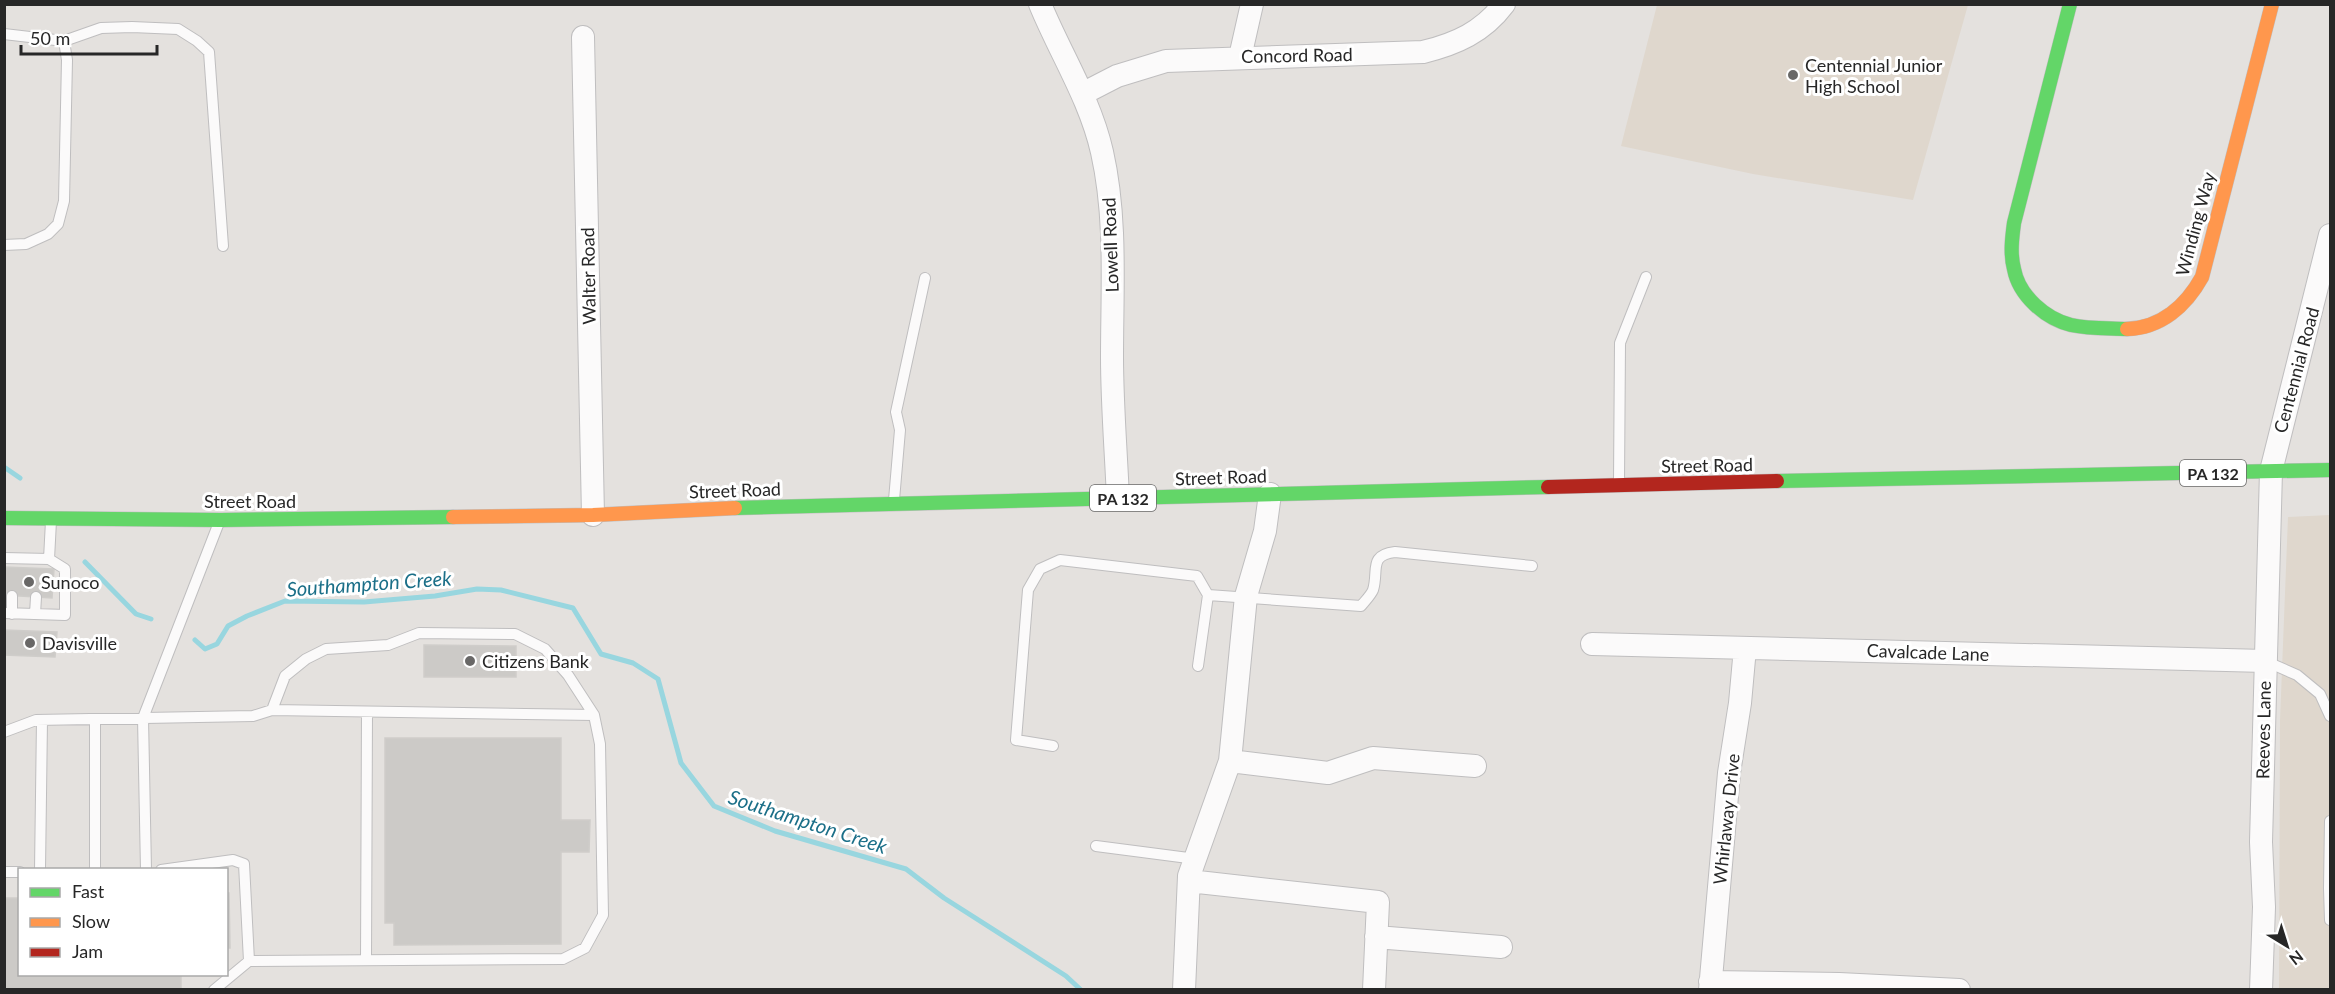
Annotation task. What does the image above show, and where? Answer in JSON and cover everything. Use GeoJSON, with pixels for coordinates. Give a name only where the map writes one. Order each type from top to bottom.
{"type":"FeatureCollection","features":[{"type":"Feature","properties":{"kind":"main road","name":"Winding Way"},"geometry":{"type":"LineString","coordinates":[[2070,4],[2014,223],[2012,246],[2014,270],[2026,295],[2056,319],[2072,325],[2119,329],[2140,328],[2164,319],[2183,305],[2195,291],[2202,277],[2272,4]]}},
{"type":"Feature","properties":{"kind":"main road","name":"Street Road"},"geometry":{"type":"LineString","coordinates":[[4,518],[221,519],[593,514],[894,503],[2331,470]]}},
{"type":"Feature","properties":{"kind":"street","name":"Lowell Road"},"geometry":{"type":"LineString","coordinates":[[1040,4],[1082,94],[1102,150],[1110,198],[1112,368],[1118,499]]}},
{"type":"Feature","properties":{"kind":"street"},"geometry":{"type":"LineString","coordinates":[[1240,57],[1252,4]]}},
{"type":"Feature","properties":{"kind":"street","name":"Concord Road"},"geometry":{"type":"LineString","coordinates":[[1082,94],[1117,76],[1166,61],[1423,52],[1449,46],[1468,37],[1483,27],[1504,4]]}},
{"type":"Feature","properties":{"kind":"street","name":"Walter Road"},"geometry":{"type":"LineString","coordinates":[[584,37],[593,514]]}},
{"type":"Feature","properties":{"kind":"street","name":"Centennial Road"},"geometry":{"type":"LineString","coordinates":[[2271,471],[2331,235]]}},
{"type":"Feature","properties":{"kind":"street","name":"Reeves Lane"},"geometry":{"type":"LineString","coordinates":[[2261,990],[2264,908],[2261,842],[2271,471]]}},
{"type":"Feature","properties":{"kind":"street"},"geometry":{"type":"LineString","coordinates":[[1184,990],[1189,881],[1230,761],[1246,596],[1265,531],[1270,494]]}},
{"type":"Feature","properties":{"kind":"street","name":"Cavalcade Lane"},"geometry":{"type":"LineString","coordinates":[[1592,644],[2265,661]]}},
{"type":"Feature","properties":{"kind":"street","name":"Whirlaway Drive"},"geometry":{"type":"LineString","coordinates":[[1710,986],[1729,773],[1740,703],[1745,648]]}},
{"type":"Feature","properties":{"kind":"street"},"geometry":{"type":"LineString","coordinates":[[1230,761],[1328,773],[1372,758],[1475,766]]}},
{"type":"Feature","properties":{"kind":"street"},"geometry":{"type":"LineString","coordinates":[[1189,881],[1378,902],[1374,990]]}},
{"type":"Feature","properties":{"kind":"street"},"geometry":{"type":"LineString","coordinates":[[1376,937],[1501,947]]}},
{"type":"Feature","properties":{"kind":"street"},"geometry":{"type":"LineString","coordinates":[[1710,986],[1839,984],[1959,990]]}},
{"type":"Feature","properties":{"kind":"lane"},"geometry":{"type":"LineString","coordinates":[[4,34],[64,41],[101,28],[132,27],[178,29],[197,40],[209,52],[223,246]]}},
{"type":"Feature","properties":{"kind":"lane"},"geometry":{"type":"LineString","coordinates":[[4,244],[26,244],[48,234],[58,224],[64,201],[67,60],[64,41]]}},
{"type":"Feature","properties":{"kind":"lane"},"geometry":{"type":"LineString","coordinates":[[1619,485],[1620,343],[1646,277]]}},
{"type":"Feature","properties":{"kind":"lane"},"geometry":{"type":"LineString","coordinates":[[894,503],[900,430],[896,412],[925,278]]}},
{"type":"Feature","properties":{"kind":"lane"},"geometry":{"type":"LineString","coordinates":[[41,562],[51,517]]}},
{"type":"Feature","properties":{"kind":"lane"},"geometry":{"type":"LineString","coordinates":[[146,868],[143,718],[221,519]]}},
{"type":"Feature","properties":{"kind":"lane"},"geometry":{"type":"LineString","coordinates":[[1208,595],[1361,606],[1373,591],[1376,562],[1384,553],[1395,552],[1532,566]]}},
{"type":"Feature","properties":{"kind":"lane"},"geometry":{"type":"LineString","coordinates":[[1053,746],[1016,740],[1028,590],[1040,569],[1060,560],[1197,576],[1208,595],[1198,666]]}},
{"type":"Feature","properties":{"kind":"lane"},"geometry":{"type":"LineString","coordinates":[[11,561],[41,562],[65,569],[65,615],[8,614],[12,596]]}},
{"type":"Feature","properties":{"kind":"lane"},"geometry":{"type":"LineString","coordinates":[[35,614],[36,597]]}},
{"type":"Feature","properties":{"kind":"lane"},"geometry":{"type":"LineString","coordinates":[[214,990],[249,961],[563,959],[585,948],[603,915],[600,744],[594,715],[568,675],[545,649],[515,634],[420,633],[388,645],[326,649],[306,659],[285,676],[272,710]]}},
{"type":"Feature","properties":{"kind":"lane"},"geometry":{"type":"LineString","coordinates":[[2265,661],[2296,675],[2320,694],[2331,716]]}},
{"type":"Feature","properties":{"kind":"lane"},"geometry":{"type":"LineString","coordinates":[[4,732],[36,720],[253,716],[272,710],[594,715]]}},
{"type":"Feature","properties":{"kind":"lane"},"geometry":{"type":"LineString","coordinates":[[366,960],[368,712]]}},
{"type":"Feature","properties":{"kind":"lane"},"geometry":{"type":"LineString","coordinates":[[95,719],[95,868]]}},
{"type":"Feature","properties":{"kind":"lane"},"geometry":{"type":"LineString","coordinates":[[40,868],[42,720]]}},
{"type":"Feature","properties":{"kind":"lane"},"geometry":{"type":"LineString","coordinates":[[2331,820],[2329,888],[2331,920]]}},
{"type":"Feature","properties":{"kind":"lane"},"geometry":{"type":"LineString","coordinates":[[1096,846],[1196,859]]}},
{"type":"Feature","properties":{"kind":"lane"},"geometry":{"type":"LineString","coordinates":[[175,868],[233,860],[244,864],[249,961]]}},
{"type":"Feature","properties":{"kind":"shaded area","name":"Centennial Junior High School"},"geometry":{"type":"Polygon","coordinates":[[[1657,5],[1968,5],[1913,200],[1753,174],[1621,146],[1657,5]]]}},
{"type":"Feature","properties":{"kind":"shaded area"},"geometry":{"type":"Polygon","coordinates":[[[2330,515],[2330,989],[2279,990],[2280,721],[2288,517],[2330,515]]]}},
{"type":"Feature","properties":{"kind":"building","name":"Sunoco"},"geometry":{"type":"Polygon","coordinates":[[[4,567],[54,569],[52,598],[4,595],[4,567]]]}},
{"type":"Feature","properties":{"kind":"building","name":"Davisville"},"geometry":{"type":"Polygon","coordinates":[[[4,630],[57,632],[55,657],[4,655],[4,630]]]}},
{"type":"Feature","properties":{"kind":"building","name":"Citizens Bank"},"geometry":{"type":"Polygon","coordinates":[[[424,645],[516,646],[516,677],[424,677],[424,645]]]}},
{"type":"Feature","properties":{"kind":"building"},"geometry":{"type":"Polygon","coordinates":[[[385,738],[561,738],[561,820],[590,820],[589,852],[561,852],[561,944],[394,945],[394,923],[385,923],[385,738]]]}},
{"type":"Feature","properties":{"kind":"building"},"geometry":{"type":"Polygon","coordinates":[[[228,893],[229,893],[230,948],[228,948],[228,893]]]}},
{"type":"Feature","properties":{"kind":"building"},"geometry":{"type":"Polygon","coordinates":[[[4,898],[18,898],[18,976],[181,976],[181,990],[4,990],[4,898]]]}},
{"type":"Feature","properties":{"kind":"waterway","name":"Southampton Creek"},"geometry":{"type":"LineString","coordinates":[[4,467],[20,478]]}},
{"type":"Feature","properties":{"kind":"waterway","name":"Southampton Creek"},"geometry":{"type":"LineString","coordinates":[[85,562],[136,614],[151,619]]}},
{"type":"Feature","properties":{"kind":"waterway","name":"Southampton Creek"},"geometry":{"type":"LineString","coordinates":[[195,640],[205,649],[217,644],[228,626],[285,601],[364,602],[435,596],[477,589],[501,590],[573,608],[601,654],[633,663],[658,679],[681,763],[714,806],[775,831],[906,869],[944,898],[1066,976],[1081,990]]}},
{"type":"Feature","properties":{"kind":"traffic: fast"},"geometry":{"type":"LineString","coordinates":[[2070,4],[2014,223],[2013,263],[2017,279],[2028,297],[2052,318],[2071,325],[2127,329]]}},
{"type":"Feature","properties":{"kind":"traffic: fast"},"geometry":{"type":"LineString","coordinates":[[1777,481],[2330,470]]}},
{"type":"Feature","properties":{"kind":"traffic: fast"},"geometry":{"type":"LineString","coordinates":[[735,508],[1548,487]]}},
{"type":"Feature","properties":{"kind":"traffic: fast"},"geometry":{"type":"LineString","coordinates":[[4,518],[221,520],[453,517]]}},
{"type":"Feature","properties":{"kind":"traffic: slow"},"geometry":{"type":"LineString","coordinates":[[2127,329],[2151,325],[2171,314],[2196,288],[2202,277],[2272,4]]}},
{"type":"Feature","properties":{"kind":"traffic: slow"},"geometry":{"type":"LineString","coordinates":[[453,517],[593,515],[735,508]]}},
{"type":"Feature","properties":{"kind":"traffic: jam"},"geometry":{"type":"LineString","coordinates":[[1548,487],[1777,481]]}},
{"type":"Feature","properties":{"kind":"place","name":"Centennial Junior High School"},"geometry":{"type":"Point","coordinates":[1793,75]}},
{"type":"Feature","properties":{"kind":"place","name":"Sunoco"},"geometry":{"type":"Point","coordinates":[29,582]}},
{"type":"Feature","properties":{"kind":"place","name":"Davisville"},"geometry":{"type":"Point","coordinates":[30,643]}},
{"type":"Feature","properties":{"kind":"place","name":"Citizens Bank"},"geometry":{"type":"Point","coordinates":[470,661]}}]}
